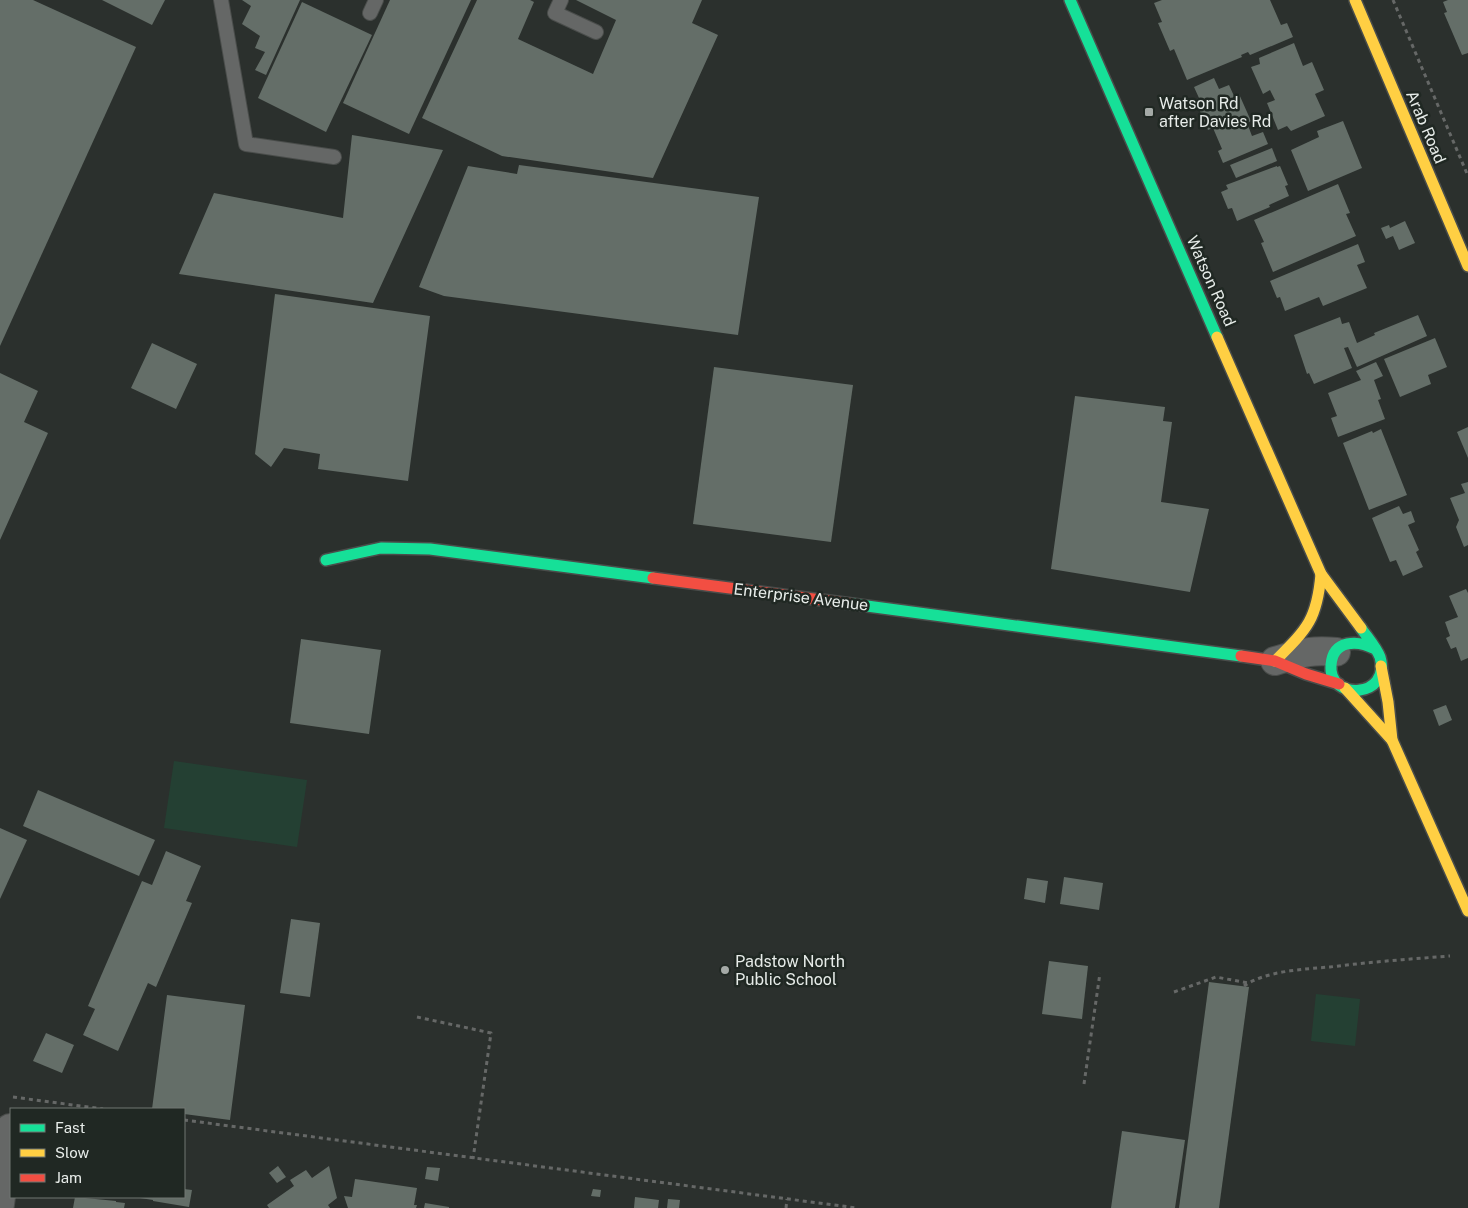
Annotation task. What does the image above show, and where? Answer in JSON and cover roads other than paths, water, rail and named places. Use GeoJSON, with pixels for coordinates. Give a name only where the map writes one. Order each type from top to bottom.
{"type":"FeatureCollection","features":[{"type":"Feature","properties":{"kind":"main road","name":"Watson Road"},"geometry":{"type":"LineString","coordinates":[[1070,0],[1321,574],[1375,649]]}},
{"type":"Feature","properties":{"kind":"main road","name":"Arab Road"},"geometry":{"type":"LineString","coordinates":[[1355,0],[1468,266]]}},
{"type":"Feature","properties":{"kind":"main road","name":"Enterprise Avenue"},"geometry":{"type":"LineString","coordinates":[[326,560],[381,548],[430,549],[1275,661],[1299,673],[1342,686]]}},
{"type":"Feature","properties":{"kind":"main road","name":"Watson Road"},"geometry":{"type":"LineString","coordinates":[[1321,574],[1327,609]]}},
{"type":"Feature","properties":{"kind":"main road"},"geometry":{"type":"LineString","coordinates":[[1275,661],[1299,637],[1313,616],[1317,605],[1321,574]]}},
{"type":"Feature","properties":{"kind":"main road"},"geometry":{"type":"LineString","coordinates":[[1392,740],[1334,678],[1332,660],[1337,647],[1359,641],[1375,649],[1380,657],[1392,740],[1468,911]]}},
{"type":"Feature","properties":{"kind":"main road"},"geometry":{"type":"LineString","coordinates":[[1342,686],[1361,691],[1368,688],[1380,675],[1381,666]]}},
{"type":"Feature","properties":{"kind":"street","name":"Enterprise Avenue"},"geometry":{"type":"LineString","coordinates":[[1275,661],[1306,651],[1337,647]]}},
{"type":"Feature","properties":{"kind":"street"},"geometry":{"type":"LineString","coordinates":[[0,1204],[10,1128]]}},
{"type":"Feature","properties":{"kind":"lane"},"geometry":{"type":"LineString","coordinates":[[221,0],[246,144],[334,157]]}},
{"type":"Feature","properties":{"kind":"lane"},"geometry":{"type":"LineString","coordinates":[[370,13],[376,0]]}},
{"type":"Feature","properties":{"kind":"lane"},"geometry":{"type":"LineString","coordinates":[[561,0],[555,13],[596,32]]}},
{"type":"Feature","properties":{"kind":"place","name":"Watson Rd after Davies Rd"},"geometry":{"type":"Point","coordinates":[1149,112]}},
{"type":"Feature","properties":{"kind":"place","name":"Padstow North Public School"},"geometry":{"type":"Point","coordinates":[725,970]}}]}
